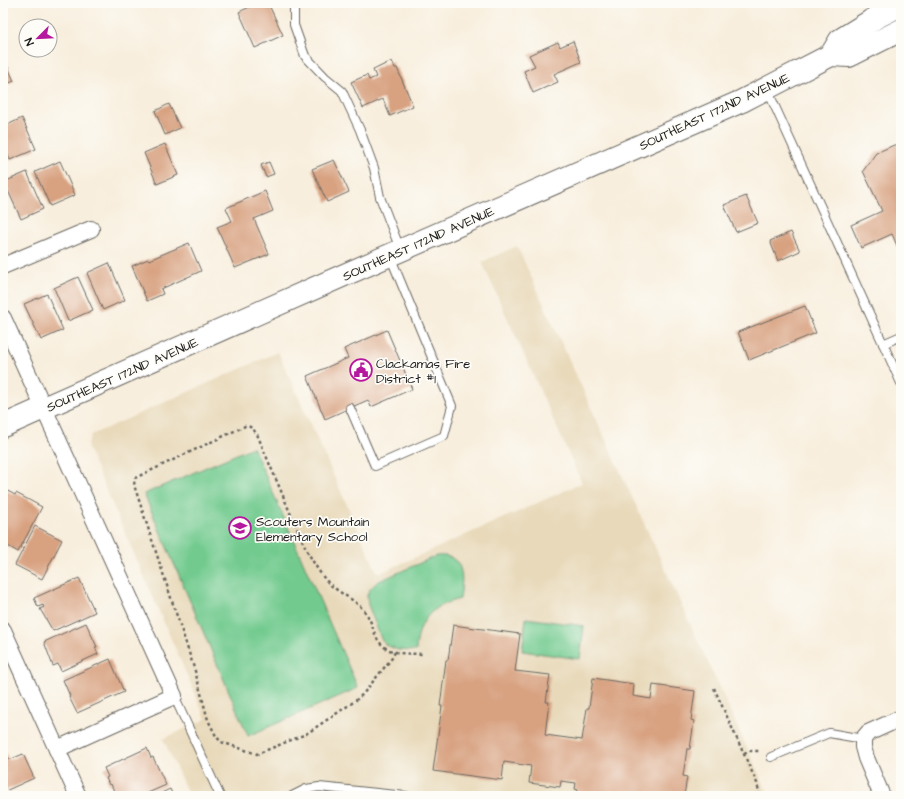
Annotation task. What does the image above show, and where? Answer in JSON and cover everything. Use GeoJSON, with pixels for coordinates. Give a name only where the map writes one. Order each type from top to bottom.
{"type":"FeatureCollection","features":[{"type":"Feature","properties":{"kind":"main road","name":"SOUTHEAST 172ND AVENUE"},"geometry":{"type":"LineString","coordinates":[[831,55],[840,40],[877,17],[901,5]]}},
{"type":"Feature","properties":{"kind":"main road","name":"SOUTHEAST 172ND AVENUE"},"geometry":{"type":"LineString","coordinates":[[3,426],[735,104],[831,55],[849,56],[901,30]]}},
{"type":"Feature","properties":{"kind":"street"},"geometry":{"type":"LineString","coordinates":[[3,266],[91,229]]}},
{"type":"Feature","properties":{"kind":"street"},"geometry":{"type":"LineString","coordinates":[[3,318],[174,696],[57,748]]}},
{"type":"Feature","properties":{"kind":"street"},"geometry":{"type":"LineString","coordinates":[[3,630],[78,796]]}},
{"type":"Feature","properties":{"kind":"street"},"geometry":{"type":"LineString","coordinates":[[882,796],[866,758],[863,747],[863,739],[868,732],[901,718]]}},
{"type":"Feature","properties":{"kind":"lane"},"geometry":{"type":"LineString","coordinates":[[294,3],[294,25],[306,56],[325,77],[342,91],[360,130],[374,168],[380,198],[395,253],[452,406],[444,436],[375,466],[350,408]]}},
{"type":"Feature","properties":{"kind":"lane"},"geometry":{"type":"LineString","coordinates":[[767,88],[901,383]]}},
{"type":"Feature","properties":{"kind":"lane"},"geometry":{"type":"LineString","coordinates":[[883,344],[901,336]]}},
{"type":"Feature","properties":{"kind":"lane"},"geometry":{"type":"LineString","coordinates":[[174,696],[220,796]]}},
{"type":"Feature","properties":{"kind":"lane"},"geometry":{"type":"LineString","coordinates":[[771,757],[829,733],[863,739]]}},
{"type":"Feature","properties":{"kind":"lane"},"geometry":{"type":"LineString","coordinates":[[292,796],[305,793],[318,787],[406,796]]}},
{"type":"Feature","properties":{"kind":"path"},"geometry":{"type":"LineString","coordinates":[[395,652],[392,658],[359,698],[306,734],[257,754],[221,742],[216,736],[205,712],[195,671],[134,485],[135,478],[245,426],[250,426],[257,434],[304,543],[324,579],[333,588],[366,612],[379,642],[387,650],[424,654]]}},
{"type":"Feature","properties":{"kind":"path"},"geometry":{"type":"LineString","coordinates":[[714,688],[757,783],[760,796]]}},
{"type":"Feature","properties":{"kind":"shaded area","name":"Scouters Mountain Elementary School"},"geometry":{"type":"Polygon","coordinates":[[[517,246],[769,796],[189,796],[163,739],[206,719],[87,446],[91,435],[278,352],[378,574],[582,483],[482,262],[517,246]]]}},
{"type":"Feature","properties":{"kind":"green space"},"geometry":{"type":"Polygon","coordinates":[[[253,447],[358,688],[248,736],[144,494],[253,447]]]}},
{"type":"Feature","properties":{"kind":"green space"},"geometry":{"type":"Polygon","coordinates":[[[436,556],[446,556],[458,563],[462,576],[460,599],[441,606],[428,616],[420,631],[416,651],[398,650],[386,645],[382,641],[368,605],[367,595],[370,589],[377,582],[436,556]]]}},
{"type":"Feature","properties":{"kind":"green space"},"geometry":{"type":"Polygon","coordinates":[[[526,618],[584,626],[580,659],[522,651],[526,618]]]}},
{"type":"Feature","properties":{"kind":"building"},"geometry":{"type":"Polygon","coordinates":[[[258,3],[268,3],[283,35],[255,48],[239,12],[258,3]]]}},
{"type":"Feature","properties":{"kind":"building"},"geometry":{"type":"Polygon","coordinates":[[[573,41],[581,62],[554,74],[558,82],[533,93],[524,71],[535,66],[529,55],[558,42],[560,47],[573,41]]]}},
{"type":"Feature","properties":{"kind":"building"},"geometry":{"type":"Polygon","coordinates":[[[3,56],[14,81],[3,86],[3,56]]]}},
{"type":"Feature","properties":{"kind":"building"},"geometry":{"type":"Polygon","coordinates":[[[392,61],[395,68],[397,68],[413,106],[390,116],[383,99],[363,108],[351,82],[367,75],[369,80],[376,77],[373,70],[392,61]]]}},
{"type":"Feature","properties":{"kind":"building"},"geometry":{"type":"Polygon","coordinates":[[[169,104],[180,128],[165,135],[155,111],[169,104]]]}},
{"type":"Feature","properties":{"kind":"building"},"geometry":{"type":"Polygon","coordinates":[[[22,118],[36,149],[10,160],[3,145],[3,127],[22,118]]]}},
{"type":"Feature","properties":{"kind":"building"},"geometry":{"type":"Polygon","coordinates":[[[165,144],[178,175],[157,184],[144,153],[165,144]]]}},
{"type":"Feature","properties":{"kind":"building"},"geometry":{"type":"Polygon","coordinates":[[[894,145],[901,145],[901,255],[892,234],[861,248],[851,225],[882,211],[863,171],[876,153],[894,145]]]}},
{"type":"Feature","properties":{"kind":"building"},"geometry":{"type":"Polygon","coordinates":[[[334,160],[349,192],[327,202],[312,169],[334,160]]]}},
{"type":"Feature","properties":{"kind":"building"},"geometry":{"type":"Polygon","coordinates":[[[60,161],[75,195],[50,206],[35,172],[60,161]]]}},
{"type":"Feature","properties":{"kind":"building"},"geometry":{"type":"Polygon","coordinates":[[[269,162],[274,174],[266,177],[261,165],[269,162]]]}},
{"type":"Feature","properties":{"kind":"building"},"geometry":{"type":"Polygon","coordinates":[[[27,172],[43,209],[21,219],[4,182],[27,172]]]}},
{"type":"Feature","properties":{"kind":"building"},"geometry":{"type":"Polygon","coordinates":[[[265,191],[273,211],[254,219],[269,254],[235,268],[217,227],[232,221],[226,208],[265,191]]]}},
{"type":"Feature","properties":{"kind":"building"},"geometry":{"type":"Polygon","coordinates":[[[746,196],[758,223],[736,232],[724,205],[746,196]]]}},
{"type":"Feature","properties":{"kind":"building"},"geometry":{"type":"Polygon","coordinates":[[[791,232],[800,251],[778,261],[770,241],[791,232]]]}},
{"type":"Feature","properties":{"kind":"building"},"geometry":{"type":"Polygon","coordinates":[[[189,243],[201,271],[161,289],[163,294],[147,301],[132,266],[189,243]]]}},
{"type":"Feature","properties":{"kind":"building"},"geometry":{"type":"Polygon","coordinates":[[[109,263],[125,300],[103,310],[87,273],[109,263]]]}},
{"type":"Feature","properties":{"kind":"building"},"geometry":{"type":"Polygon","coordinates":[[[78,277],[93,310],[68,321],[54,288],[78,277]]]}},
{"type":"Feature","properties":{"kind":"building"},"geometry":{"type":"Polygon","coordinates":[[[47,294],[63,330],[41,340],[24,304],[47,294]]]}},
{"type":"Feature","properties":{"kind":"building"},"geometry":{"type":"Polygon","coordinates":[[[805,306],[816,333],[749,360],[738,332],[805,306]]]}},
{"type":"Feature","properties":{"kind":"building","name":"Clackamas Fire District #1"},"geometry":{"type":"Polygon","coordinates":[[[387,330],[412,389],[371,407],[368,400],[325,419],[307,376],[348,358],[344,349],[387,330]]]}},
{"type":"Feature","properties":{"kind":"building"},"geometry":{"type":"Polygon","coordinates":[[[6,490],[15,495],[16,493],[42,507],[18,552],[3,543],[3,496],[6,490]]]}},
{"type":"Feature","properties":{"kind":"building"},"geometry":{"type":"Polygon","coordinates":[[[35,526],[62,540],[42,579],[15,565],[35,526]]]}},
{"type":"Feature","properties":{"kind":"building"},"geometry":{"type":"Polygon","coordinates":[[[79,578],[95,612],[53,631],[40,609],[44,607],[43,605],[38,607],[34,598],[79,578]]]}},
{"type":"Feature","properties":{"kind":"building"},"geometry":{"type":"Polygon","coordinates":[[[86,623],[97,647],[95,647],[98,654],[61,671],[58,664],[53,666],[44,642],[86,623]]]}},
{"type":"Feature","properties":{"kind":"building"},"geometry":{"type":"Polygon","coordinates":[[[453,625],[520,634],[515,671],[550,675],[546,702],[549,702],[545,735],[582,740],[587,708],[589,708],[593,678],[634,684],[633,696],[651,699],[653,685],[695,691],[691,720],[694,721],[690,749],[687,749],[683,776],[687,777],[684,796],[577,796],[578,790],[575,789],[576,783],[561,781],[560,787],[529,783],[531,766],[504,762],[502,780],[433,771],[442,706],[440,706],[446,660],[448,660],[453,625]]]}},
{"type":"Feature","properties":{"kind":"building"},"geometry":{"type":"Polygon","coordinates":[[[110,659],[124,692],[77,713],[63,680],[110,659]]]}},
{"type":"Feature","properties":{"kind":"building"},"geometry":{"type":"Polygon","coordinates":[[[3,747],[9,760],[23,754],[34,778],[3,792],[3,747]]]}},
{"type":"Feature","properties":{"kind":"building"},"geometry":{"type":"Polygon","coordinates":[[[147,748],[151,758],[153,757],[166,785],[141,796],[116,796],[111,784],[109,785],[106,778],[108,777],[104,768],[147,748]]]}},
{"type":"Feature","properties":{"kind":"building"},"geometry":{"type":"Polygon","coordinates":[[[170,789],[173,796],[155,796],[170,789]]]}},
{"type":"Feature","properties":{"kind":"place","name":"Clackamas Fire District #1"},"geometry":{"type":"Point","coordinates":[361,370]}},
{"type":"Feature","properties":{"kind":"place","name":"Scouters Mountain Elementary School"},"geometry":{"type":"Point","coordinates":[240,528]}}]}
